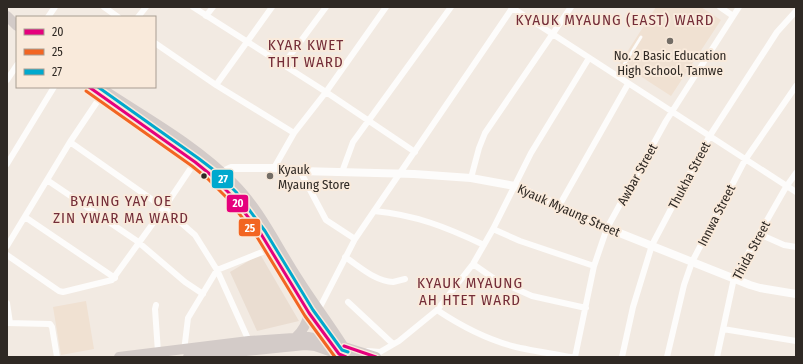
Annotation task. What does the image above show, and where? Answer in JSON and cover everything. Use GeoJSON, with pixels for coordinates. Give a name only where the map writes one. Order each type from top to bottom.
{"type":"FeatureCollection","features":[{"type":"Feature","properties":{"kind":"main road"},"geometry":{"type":"LineString","coordinates":[[7,16],[16,25]]}},
{"type":"Feature","properties":{"kind":"main road"},"geometry":{"type":"LineString","coordinates":[[7,23],[16,31]]}},
{"type":"Feature","properties":{"kind":"main road"},"geometry":{"type":"LineString","coordinates":[[100,91],[195,162],[219,176],[246,197],[331,343],[342,353],[350,357]]}},
{"type":"Feature","properties":{"kind":"main road"},"geometry":{"type":"LineString","coordinates":[[100,91],[195,149],[219,176],[232,196],[261,234],[342,353]]}},
{"type":"Feature","properties":{"kind":"main road"},"geometry":{"type":"LineString","coordinates":[[296,337],[303,331],[314,312]]}},
{"type":"Feature","properties":{"kind":"main road"},"geometry":{"type":"LineString","coordinates":[[125,357],[158,352],[186,354],[213,352],[243,345],[296,337],[319,339],[331,343]]}},
{"type":"Feature","properties":{"kind":"main road"},"geometry":{"type":"LineString","coordinates":[[243,345],[305,345],[342,353],[376,357]]}},
{"type":"Feature","properties":{"kind":"street"},"geometry":{"type":"LineString","coordinates":[[49,16],[55,7]]}},
{"type":"Feature","properties":{"kind":"street"},"geometry":{"type":"LineString","coordinates":[[104,7],[117,16]]}},
{"type":"Feature","properties":{"kind":"street"},"geometry":{"type":"LineString","coordinates":[[139,16],[146,7]]}},
{"type":"Feature","properties":{"kind":"street"},"geometry":{"type":"LineString","coordinates":[[193,7],[326,92],[415,152]]}},
{"type":"Feature","properties":{"kind":"street"},"geometry":{"type":"LineString","coordinates":[[206,16],[213,7]]}},
{"type":"Feature","properties":{"kind":"street"},"geometry":{"type":"LineString","coordinates":[[216,85],[272,7]]}},
{"type":"Feature","properties":{"kind":"street"},"geometry":{"type":"LineString","coordinates":[[283,64],[326,7]]}},
{"type":"Feature","properties":{"kind":"street"},"geometry":{"type":"LineString","coordinates":[[274,168],[294,133],[326,92],[386,7]]}},
{"type":"Feature","properties":{"kind":"street"},"geometry":{"type":"LineString","coordinates":[[342,172],[353,142],[451,7]]}},
{"type":"Feature","properties":{"kind":"street"},"geometry":{"type":"LineString","coordinates":[[314,312],[355,239],[512,7],[786,187],[796,192]]}},
{"type":"Feature","properties":{"kind":"street"},"geometry":{"type":"LineString","coordinates":[[471,178],[478,148],[485,133],[571,7]]}},
{"type":"Feature","properties":{"kind":"street"},"geometry":{"type":"LineString","coordinates":[[720,7],[733,16]]}},
{"type":"Feature","properties":{"kind":"street","name":"Awbar Street"},"geometry":{"type":"LineString","coordinates":[[575,357],[594,266],[607,228],[672,112],[739,7]]}},
{"type":"Feature","properties":{"kind":"street","name":"Thukha Street"},"geometry":{"type":"LineString","coordinates":[[622,357],[633,307],[652,245],[710,137],[778,32],[795,9]]}},
{"type":"Feature","properties":{"kind":"street"},"geometry":{"type":"LineString","coordinates":[[156,44],[216,85],[294,133]]}},
{"type":"Feature","properties":{"kind":"street"},"geometry":{"type":"LineString","coordinates":[[342,353],[380,352],[393,344],[437,310],[473,264],[493,229],[531,153],[589,58]]}},
{"type":"Feature","properties":{"kind":"street"},"geometry":{"type":"LineString","coordinates":[[7,80],[16,66]]}},
{"type":"Feature","properties":{"kind":"street"},"geometry":{"type":"LineString","coordinates":[[559,206],[628,84]]}},
{"type":"Feature","properties":{"kind":"street","name":"Innwa Street"},"geometry":{"type":"LineString","coordinates":[[667,357],[684,285],[692,262],[745,160],[796,86]]}},
{"type":"Feature","properties":{"kind":"street"},"geometry":{"type":"LineString","coordinates":[[7,164],[53,88]]}},
{"type":"Feature","properties":{"kind":"street"},"geometry":{"type":"LineString","coordinates":[[7,246],[100,91]]}},
{"type":"Feature","properties":{"kind":"street"},"geometry":{"type":"LineString","coordinates":[[70,142],[164,208],[195,235],[217,270],[243,345]]}},
{"type":"Feature","properties":{"kind":"street"},"geometry":{"type":"LineString","coordinates":[[7,255],[59,291],[63,292],[112,280],[115,278],[195,162]]}},
{"type":"Feature","properties":{"kind":"street","name":"Kyauk Myaung Street"},"geometry":{"type":"LineString","coordinates":[[219,176],[231,168],[274,168],[300,171],[471,178],[515,186],[607,228],[692,262],[760,288],[796,294]]}},
{"type":"Feature","properties":{"kind":"street"},"geometry":{"type":"LineString","coordinates":[[300,171],[326,220],[355,239]]}},
{"type":"Feature","properties":{"kind":"street","name":"Thida Street"},"geometry":{"type":"LineString","coordinates":[[717,357],[734,278],[786,187],[796,173]]}},
{"type":"Feature","properties":{"kind":"street"},"geometry":{"type":"LineString","coordinates":[[47,180],[139,242],[185,282],[203,294]]}},
{"type":"Feature","properties":{"kind":"street"},"geometry":{"type":"LineString","coordinates":[[374,211],[418,218],[444,227],[484,245]]}},
{"type":"Feature","properties":{"kind":"street"},"geometry":{"type":"LineString","coordinates":[[25,217],[115,278]]}},
{"type":"Feature","properties":{"kind":"street"},"geometry":{"type":"LineString","coordinates":[[493,229],[520,241],[594,266]]}},
{"type":"Feature","properties":{"kind":"street"},"geometry":{"type":"LineString","coordinates":[[759,234],[777,243],[796,247]]}},
{"type":"Feature","properties":{"kind":"street"},"geometry":{"type":"LineString","coordinates":[[186,354],[188,318],[217,270],[270,249]]}},
{"type":"Feature","properties":{"kind":"street"},"geometry":{"type":"LineString","coordinates":[[345,257],[384,280],[394,282],[406,279]]}},
{"type":"Feature","properties":{"kind":"street"},"geometry":{"type":"LineString","coordinates":[[473,264],[496,280],[532,296],[586,308]]}},
{"type":"Feature","properties":{"kind":"street"},"geometry":{"type":"LineString","coordinates":[[348,302],[393,344]]}},
{"type":"Feature","properties":{"kind":"street"},"geometry":{"type":"LineString","coordinates":[[7,304],[8,323],[50,324],[52,327],[57,357]]}},
{"type":"Feature","properties":{"kind":"street"},"geometry":{"type":"LineString","coordinates":[[156,305],[158,352]]}},
{"type":"Feature","properties":{"kind":"street"},"geometry":{"type":"LineString","coordinates":[[437,310],[461,325],[488,337],[515,346],[571,357]]}},
{"type":"Feature","properties":{"kind":"street"},"geometry":{"type":"LineString","coordinates":[[723,329],[796,341]]}},
{"type":"Feature","properties":{"kind":"lane"},"geometry":{"type":"LineString","coordinates":[[617,76],[641,37]]}},
{"type":"Feature","properties":{"kind":"shaded area","name":"No. 2 Basic Education High School, Tamwe"},"geometry":{"type":"Polygon","coordinates":[[[656,7],[701,7],[721,20],[671,96],[620,63],[656,7]]]}},
{"type":"Feature","properties":{"kind":"shaded area"},"geometry":{"type":"Polygon","coordinates":[[[260,254],[299,321],[257,331],[230,272],[260,254]]]}},
{"type":"Feature","properties":{"kind":"shaded area"},"geometry":{"type":"Polygon","coordinates":[[[86,301],[94,349],[61,355],[53,307],[86,301]]]}},
{"type":"Feature","properties":{"kind":"transit line","name":"20"},"geometry":{"type":"LineString","coordinates":[[90,88],[195,162],[211,175],[232,196],[261,234],[309,313],[339,354],[346,357]]}},
{"type":"Feature","properties":{"kind":"transit line","name":"27"},"geometry":{"type":"LineString","coordinates":[[99,88],[198,158],[215,171],[236,192],[265,231],[313,310],[342,350],[348,352]]}},
{"type":"Feature","properties":{"kind":"transit line","name":"25"},"geometry":{"type":"LineString","coordinates":[[86,91],[192,166],[208,179],[228,199],[257,237],[305,316],[335,357]]}},
{"type":"Feature","properties":{"kind":"transit line","name":"20"},"geometry":{"type":"LineString","coordinates":[[344,346],[376,357]]}},
{"type":"Feature","properties":{"kind":"place","name":"No. 2 Basic Education High School, Tamwe"},"geometry":{"type":"Point","coordinates":[670,41]}},
{"type":"Feature","properties":{"kind":"place","name":"Kyauk Myaung Store"},"geometry":{"type":"Point","coordinates":[270,176]}},
{"type":"Feature","properties":{"kind":"district","name":"KYAUK MYAUNG (EAST) WARD"},"geometry":{"type":"Point","coordinates":[615,20]}},
{"type":"Feature","properties":{"kind":"district","name":"KYAR KWET THIT WARD"},"geometry":{"type":"Point","coordinates":[306,54]}},
{"type":"Feature","properties":{"kind":"district","name":"BYAING YAY OE ZIN YWAR MA WARD"},"geometry":{"type":"Point","coordinates":[121,210]}},
{"type":"Feature","properties":{"kind":"district","name":"KYAUK MYAUNG AH HTET WARD"},"geometry":{"type":"Point","coordinates":[470,292]}}]}
